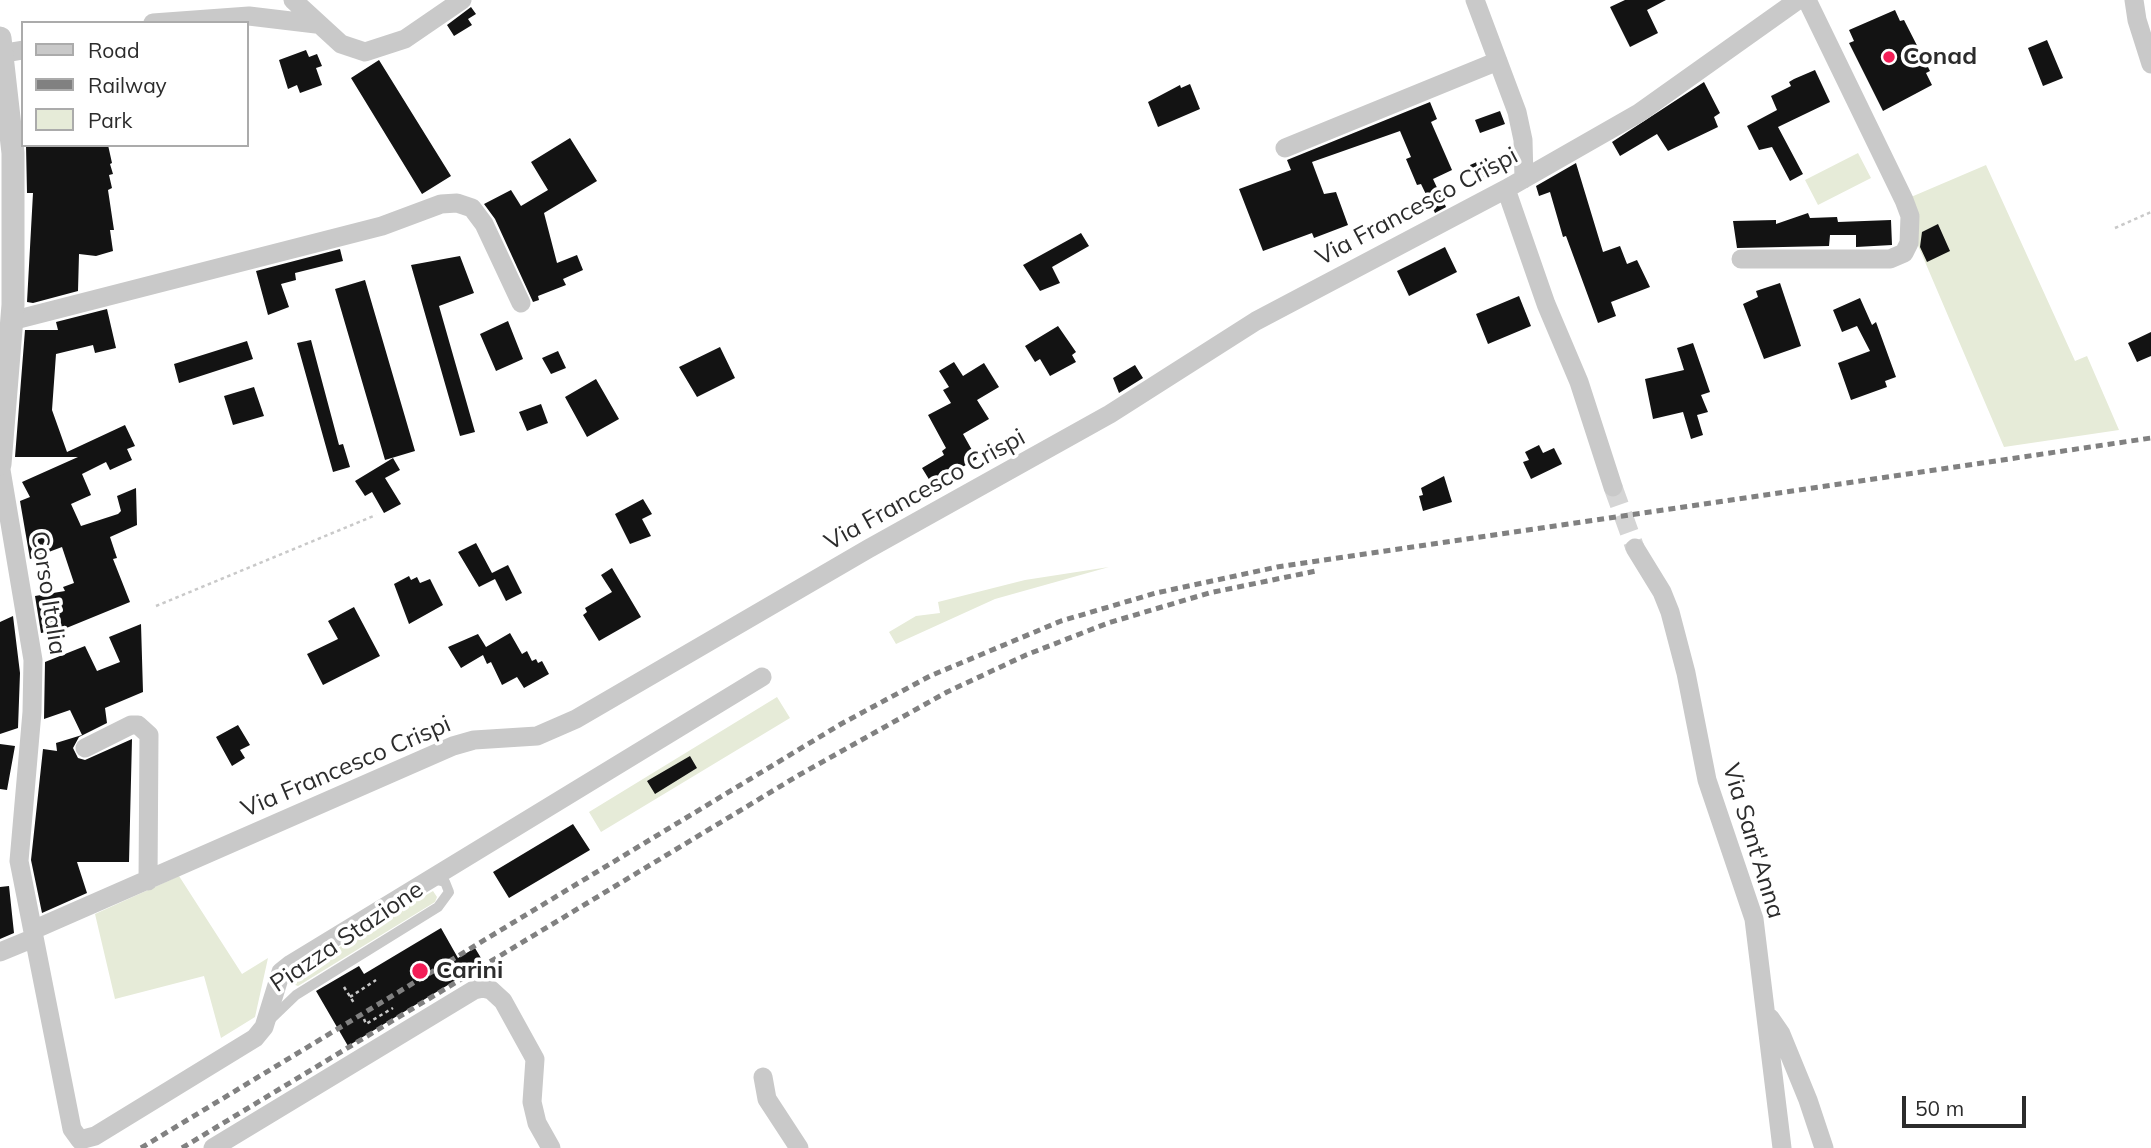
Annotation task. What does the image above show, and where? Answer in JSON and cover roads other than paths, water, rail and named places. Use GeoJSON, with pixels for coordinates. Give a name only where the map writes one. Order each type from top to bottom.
{"type":"FeatureCollection","features":[{"type":"Feature","properties":{"kind":"street"},"geometry":{"type":"LineString","coordinates":[[293,0],[316,24],[341,44],[365,52],[405,39],[463,0]]}},
{"type":"Feature","properties":{"kind":"street"},"geometry":{"type":"LineString","coordinates":[[1475,0],[1517,112],[1523,140],[1524,179]]}},
{"type":"Feature","properties":{"kind":"street","name":"Via Francesco Crispi"},"geometry":{"type":"LineString","coordinates":[[0,952],[148,881],[453,746],[474,740],[537,736],[564,725],[1110,414],[1256,321],[1506,189],[1639,113],[1798,0]]}},
{"type":"Feature","properties":{"kind":"street"},"geometry":{"type":"LineString","coordinates":[[1741,259],[1890,259],[1899,257],[1909,243],[1910,216],[1904,200],[1807,0]]}},
{"type":"Feature","properties":{"kind":"street"},"geometry":{"type":"LineString","coordinates":[[2134,0],[2151,64]]}},
{"type":"Feature","properties":{"kind":"street"},"geometry":{"type":"LineString","coordinates":[[180,21],[249,16],[316,24]]}},
{"type":"Feature","properties":{"kind":"street","name":"Corso Italia"},"geometry":{"type":"LineString","coordinates":[[6,49],[13,152],[11,321],[0,464],[33,660],[32,712],[18,846],[72,1129],[80,1140],[89,1139],[256,1038],[264,1027]]}},
{"type":"Feature","properties":{"kind":"street"},"geometry":{"type":"LineString","coordinates":[[1285,148],[1498,61]]}},
{"type":"Feature","properties":{"kind":"street"},"geometry":{"type":"LineString","coordinates":[[1506,189],[1546,303],[1580,382],[1613,487]]}},
{"type":"Feature","properties":{"kind":"street"},"geometry":{"type":"LineString","coordinates":[[11,321],[382,226],[442,204],[457,203],[472,208],[484,224],[521,303]]}},
{"type":"Feature","properties":{"kind":"street","name":"Via Sant'Anna"},"geometry":{"type":"LineString","coordinates":[[1635,548],[1662,592],[1670,612],[1686,673],[1707,780],[1754,919],[1767,1015],[1781,1034],[1824,1148]]}},
{"type":"Feature","properties":{"kind":"street"},"geometry":{"type":"LineString","coordinates":[[418,886],[762,677]]}},
{"type":"Feature","properties":{"kind":"street"},"geometry":{"type":"LineString","coordinates":[[86,748],[131,725],[138,725],[149,735],[148,881]]}},
{"type":"Feature","properties":{"kind":"street","name":"Piazza Stazione"},"geometry":{"type":"LineString","coordinates":[[264,1027],[278,980],[285,969],[418,886]]}},
{"type":"Feature","properties":{"kind":"street"},"geometry":{"type":"LineString","coordinates":[[213,1148],[474,990],[483,988],[491,990],[503,1001],[536,1059],[533,1108],[551,1148]]}},
{"type":"Feature","properties":{"kind":"street"},"geometry":{"type":"LineString","coordinates":[[1767,1015],[1782,1148]]}},
{"type":"Feature","properties":{"kind":"street"},"geometry":{"type":"LineString","coordinates":[[763,1077],[767,1099],[799,1148]]}},
{"type":"Feature","properties":{"kind":"street"},"geometry":{"type":"LineString","coordinates":[[1777,1112],[1795,1105],[1812,1111]]}},
{"type":"Feature","properties":{"kind":"lane","name":"Piazza Stazione"},"geometry":{"type":"LineString","coordinates":[[264,1027],[296,995],[438,907],[447,896],[448,886],[442,880],[429,880],[418,886]]}},
{"type":"Feature","properties":{"kind":"tunnel"},"geometry":{"type":"LineString","coordinates":[[1613,487],[1635,548]]}},
{"type":"Feature","properties":{"kind":"railway"},"geometry":{"type":"LineString","coordinates":[[141,1148],[841,724],[930,676],[1061,621],[1156,593],[1277,567],[2151,438]]}},
{"type":"Feature","properties":{"kind":"railway"},"geometry":{"type":"LineString","coordinates":[[182,1148],[799,775],[947,692],[1026,655],[1108,623],[1209,593],[1316,571]]}},
{"type":"Feature","properties":{"kind":"place","name":"Conad"},"geometry":{"type":"Point","coordinates":[1889,57]}},
{"type":"Feature","properties":{"kind":"place","name":"Carini"},"geometry":{"type":"Point","coordinates":[420,971]}}]}
